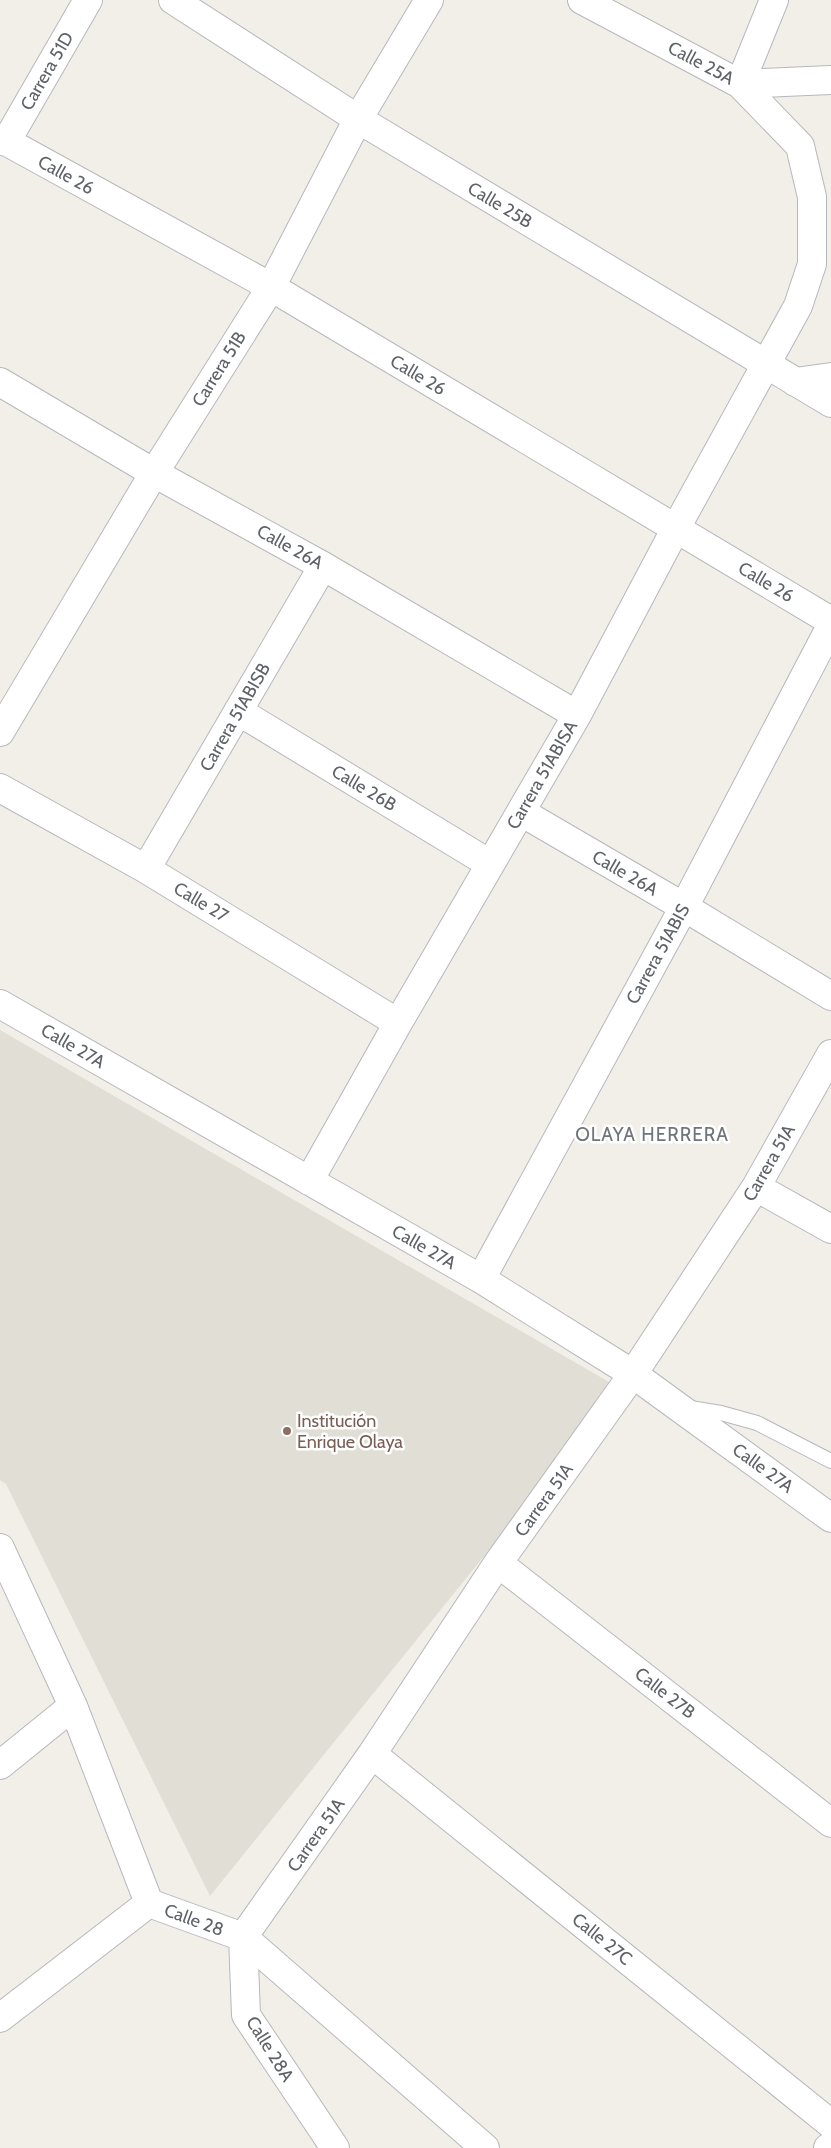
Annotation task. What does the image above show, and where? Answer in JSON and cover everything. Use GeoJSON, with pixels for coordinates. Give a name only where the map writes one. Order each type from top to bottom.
{"type":"FeatureCollection","features":[{"type":"Feature","properties":{"kind":"street","name":"Carrera 51D"},"geometry":{"type":"LineString","coordinates":[[3,140],[88,0]]}},
{"type":"Feature","properties":{"kind":"street","name":"Calle 25B"},"geometry":{"type":"LineString","coordinates":[[173,0],[358,119],[831,403]]}},
{"type":"Feature","properties":{"kind":"street","name":"Carrera 51B"},"geometry":{"type":"LineString","coordinates":[[0,732],[154,472],[271,287],[358,119],[430,0]]}},
{"type":"Feature","properties":{"kind":"street","name":"Calle 25A"},"geometry":{"type":"LineString","coordinates":[[582,0],[740,84],[831,80]]}},
{"type":"Feature","properties":{"kind":"street"},"geometry":{"type":"LineString","coordinates":[[740,84],[774,0]]}},
{"type":"Feature","properties":{"kind":"street","name":"Carrera 51ABISA"},"geometry":{"type":"LineString","coordinates":[[310,1181],[398,1022],[578,715],[676,528],[798,306],[812,264],[812,197],[800,146],[740,84]]}},
{"type":"Feature","properties":{"kind":"street","name":"Calle 26"},"geometry":{"type":"LineString","coordinates":[[3,140],[271,287],[831,621]]}},
{"type":"Feature","properties":{"kind":"street"},"geometry":{"type":"LineString","coordinates":[[794,382],[831,377]]}},
{"type":"Feature","properties":{"kind":"street","name":"Calle 26A"},"geometry":{"type":"LineString","coordinates":[[0,382],[154,472],[323,566],[578,715]]}},
{"type":"Feature","properties":{"kind":"street","name":"Carrera 51ABISB"},"geometry":{"type":"LineString","coordinates":[[146,869],[323,566]]}},
{"type":"Feature","properties":{"kind":"street","name":"Carrera 51ABIS"},"geometry":{"type":"LineString","coordinates":[[481,1279],[684,907],[831,626]]}},
{"type":"Feature","properties":{"kind":"street","name":"Calle 26B"},"geometry":{"type":"LineString","coordinates":[[238,711],[490,864]]}},
{"type":"Feature","properties":{"kind":"street","name":"Calle 27"},"geometry":{"type":"LineString","coordinates":[[0,788],[146,869],[398,1022]]}},
{"type":"Feature","properties":{"kind":"street","name":"Calle 26A"},"geometry":{"type":"LineString","coordinates":[[520,812],[684,907],[831,996]]}},
{"type":"Feature","properties":{"kind":"street","name":"Calle 27A"},"geometry":{"type":"LineString","coordinates":[[0,1004],[481,1279],[634,1374],[831,1518]]}},
{"type":"Feature","properties":{"kind":"street","name":"Carrera 51A"},"geometry":{"type":"LineString","coordinates":[[243,1937],[372,1754],[498,1563],[634,1374],[756,1187],[831,1054]]}},
{"type":"Feature","properties":{"kind":"street"},"geometry":{"type":"LineString","coordinates":[[756,1187],[831,1230]]}},
{"type":"Feature","properties":{"kind":"street","name":"Calle 28"},"geometry":{"type":"LineString","coordinates":[[0,1548],[73,1706],[149,1903],[243,1937],[485,2148]]}},
{"type":"Feature","properties":{"kind":"street","name":"Calle 27B"},"geometry":{"type":"LineString","coordinates":[[498,1563],[831,1823]]}},
{"type":"Feature","properties":{"kind":"street"},"geometry":{"type":"LineString","coordinates":[[0,1765],[73,1706]]}},
{"type":"Feature","properties":{"kind":"street","name":"Calle 27C"},"geometry":{"type":"LineString","coordinates":[[372,1754],[831,2124]]}},
{"type":"Feature","properties":{"kind":"street"},"geometry":{"type":"LineString","coordinates":[[2,2012],[149,1903]]}},
{"type":"Feature","properties":{"kind":"street","name":"Calle 28A"},"geometry":{"type":"LineString","coordinates":[[243,1937],[246,2015],[335,2148]]}},
{"type":"Feature","properties":{"kind":"lane"},"geometry":{"type":"LineString","coordinates":[[679,1407],[721,1413],[757,1423],[831,1461]]}},
{"type":"Feature","properties":{"kind":"shaded area","name":"Institución Enrique Olaya"},"geometry":{"type":"Polygon","coordinates":[[[0,1030],[609,1382],[505,1530],[210,1896],[6,1484],[0,1480],[0,1030]]]}},
{"type":"Feature","properties":{"kind":"place","name":"Institución Enrique Olaya"},"geometry":{"type":"Point","coordinates":[287,1431]}},
{"type":"Feature","properties":{"kind":"district","name":"OLAYA HERRERA"},"geometry":{"type":"Point","coordinates":[652,1134]}}]}
